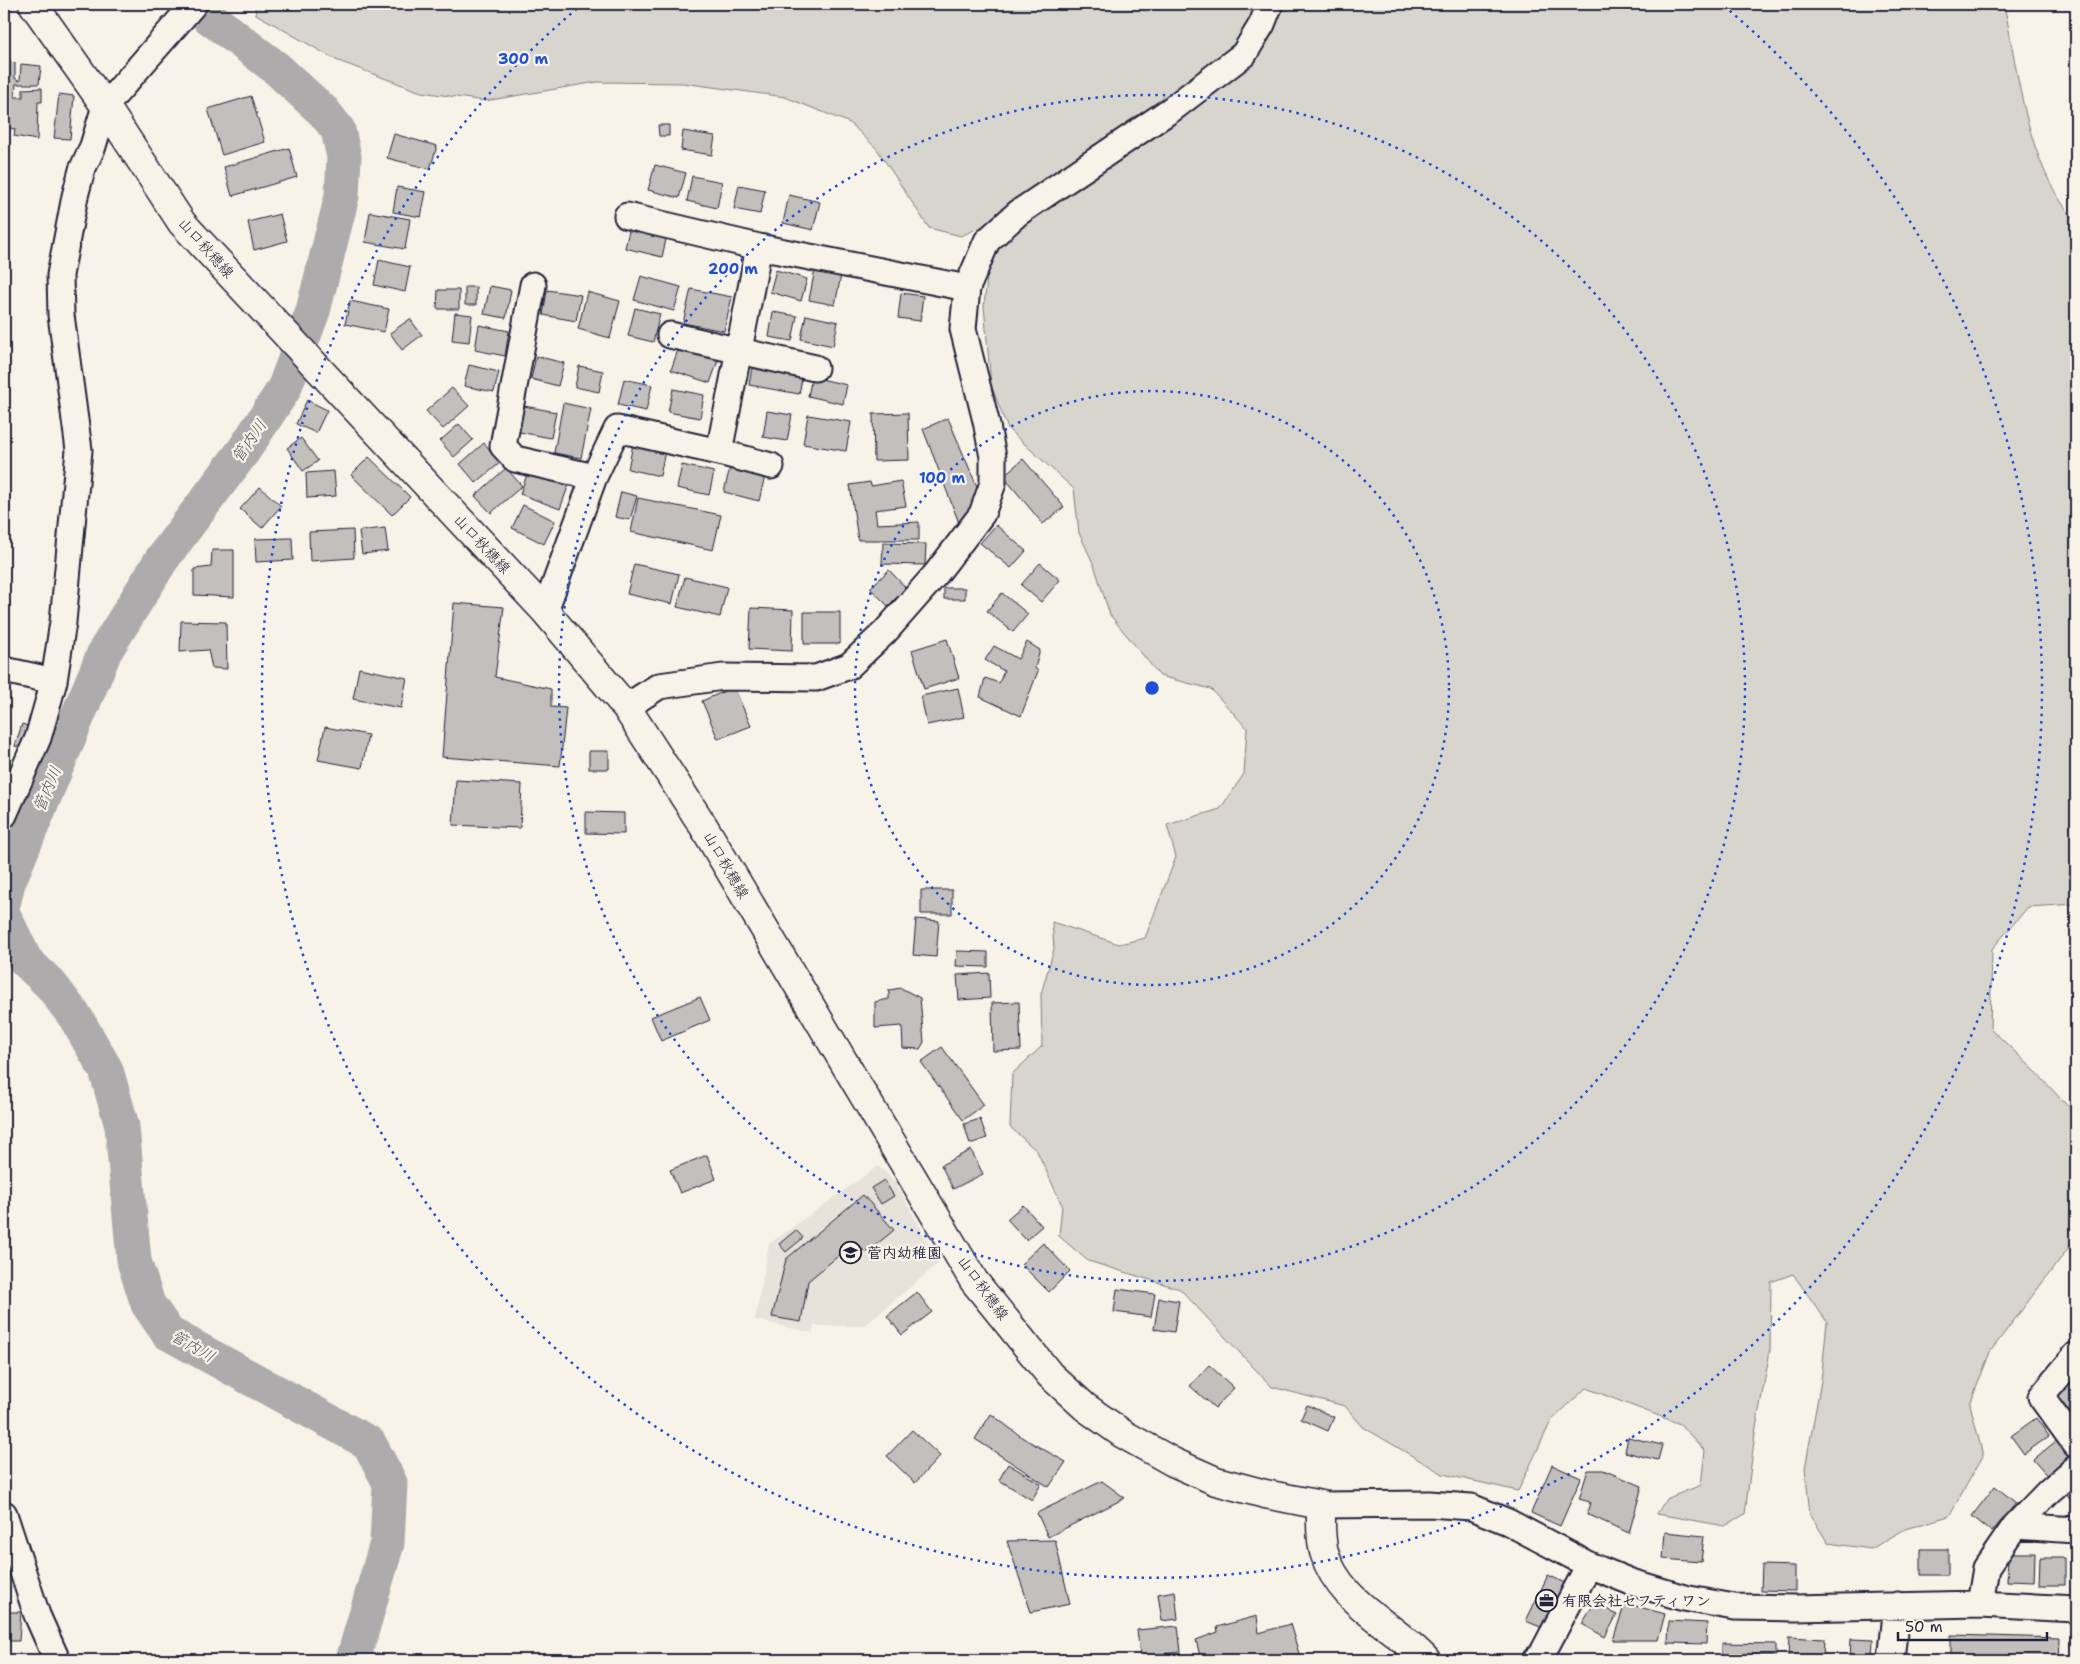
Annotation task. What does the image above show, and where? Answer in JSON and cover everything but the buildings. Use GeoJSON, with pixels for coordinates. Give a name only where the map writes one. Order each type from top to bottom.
{"type":"FeatureCollection","features":[{"type":"Feature","properties":{"kind":"main road","name":"山口秋穂線"},"geometry":{"type":"LineString","coordinates":[[33,4],[105,106],[182,223],[545,610],[626,707],[704,827],[974,1281],[1050,1375],[1085,1408],[1123,1434],[1173,1462],[1216,1481],[1321,1506]]}},
{"type":"Feature","properties":{"kind":"main road"},"geometry":{"type":"LineString","coordinates":[[1321,1506],[1324,1551],[1333,1576],[1352,1599],[1395,1631],[1426,1660]]}},
{"type":"Feature","properties":{"kind":"street"},"geometry":{"type":"LineString","coordinates":[[626,707],[659,686],[723,677],[816,678],[850,666],[885,632],[936,574],[982,514],[993,483],[993,457],[986,421],[963,329],[967,288],[987,242],[1018,213],[1172,109],[1244,54],[1262,24],[1270,4]]}},
{"type":"Feature","properties":{"kind":"street"},"geometry":{"type":"LineString","coordinates":[[4,815],[38,738],[54,681],[63,622],[79,450],[61,316],[60,275],[82,170],[93,146],[105,106],[190,8]]}},
{"type":"Feature","properties":{"kind":"street"},"geometry":{"type":"LineString","coordinates":[[627,216],[760,247],[967,288]]}},
{"type":"Feature","properties":{"kind":"street"},"geometry":{"type":"LineString","coordinates":[[719,452],[760,247]]}},
{"type":"Feature","properties":{"kind":"street"},"geometry":{"type":"LineString","coordinates":[[533,285],[503,446],[515,459],[594,477]]}},
{"type":"Feature","properties":{"kind":"street"},"geometry":{"type":"LineString","coordinates":[[670,335],[815,368]]}},
{"type":"Feature","properties":{"kind":"street"},"geometry":{"type":"LineString","coordinates":[[545,610],[594,477],[617,429],[771,466]]}},
{"type":"Feature","properties":{"kind":"street"},"geometry":{"type":"LineString","coordinates":[[4,670],[54,681]]}},
{"type":"Feature","properties":{"kind":"street"},"geometry":{"type":"LineString","coordinates":[[2076,1355],[2041,1397],[2076,1445]]}},
{"type":"Feature","properties":{"kind":"street"},"geometry":{"type":"LineString","coordinates":[[1980,1604],[1986,1568],[2015,1526],[2049,1491],[2076,1468]]}},
{"type":"Feature","properties":{"kind":"street"},"geometry":{"type":"LineString","coordinates":[[1321,1506],[1429,1504],[1470,1507],[1508,1522],[1589,1565],[1631,1582],[1675,1595],[1734,1607],[1795,1608],[1980,1604],[2076,1610]]}},
{"type":"Feature","properties":{"kind":"street"},"geometry":{"type":"LineString","coordinates":[[4,1514],[37,1615],[57,1660]]}},
{"type":"Feature","properties":{"kind":"street"},"geometry":{"type":"LineString","coordinates":[[2015,1526],[2076,1530]]}},
{"type":"Feature","properties":{"kind":"street"},"geometry":{"type":"LineString","coordinates":[[1535,1660],[1542,1654],[1589,1565]]}},
{"type":"Feature","properties":{"kind":"street"},"geometry":{"type":"LineString","coordinates":[[1891,1660],[1898,1605]]}},
{"type":"Feature","properties":{"kind":"shaded area"},"geometry":{"type":"Polygon","coordinates":[[[254,4],[2004,4],[2020,90],[2035,147],[2059,199],[2076,222],[2076,904],[2028,907],[1992,949],[1990,1028],[2032,1068],[2076,1115],[2076,1238],[1990,1352],[1970,1404],[1983,1456],[1949,1516],[1905,1529],[1871,1549],[1828,1543],[1810,1514],[1805,1468],[1821,1381],[1827,1322],[1793,1274],[1771,1282],[1770,1351],[1755,1433],[1745,1514],[1725,1526],[1657,1514],[1666,1499],[1701,1485],[1705,1451],[1680,1424],[1586,1388],[1551,1421],[1518,1491],[1443,1474],[1363,1427],[1345,1406],[1272,1387],[1180,1289],[1088,1261],[1059,1236],[1062,1205],[1037,1151],[1010,1127],[1012,1074],[1042,1046],[1041,994],[1054,949],[1052,922],[1119,944],[1145,938],[1176,857],[1167,825],[1220,809],[1244,774],[1247,728],[1211,689],[1160,676],[1110,615],[1094,565],[1079,533],[1074,489],[1008,429],[991,385],[984,306],[989,260],[990,223],[961,236],[929,228],[877,149],[850,123],[785,97],[683,83],[597,82],[485,101],[421,92],[336,60],[256,14],[254,4]]]}},
{"type":"Feature","properties":{"kind":"shaded area","name":"菅内幼稚園"},"geometry":{"type":"Polygon","coordinates":[[[878,1166],[895,1181],[939,1263],[864,1326],[814,1326],[813,1333],[755,1320],[769,1244],[878,1166]]]}},
{"type":"Feature","properties":{"kind":"waterway","name":"管内川"},"geometry":{"type":"LineString","coordinates":[[4,900],[8,883],[105,651],[162,559],[244,450],[284,389],[313,311],[342,196],[344,157],[338,130],[324,112],[276,68],[192,4]]}},
{"type":"Feature","properties":{"kind":"waterway","name":"管内川"},"geometry":{"type":"LineString","coordinates":[[4,916],[25,960],[51,985],[76,1018],[106,1070],[122,1126],[134,1261],[148,1304],[168,1333],[369,1443],[390,1483],[387,1543],[353,1660]]}},
{"type":"Feature","properties":{"kind":"place","name":"菅内幼稚園"},"geometry":{"type":"Point","coordinates":[851,1253]}},
{"type":"Feature","properties":{"kind":"place","name":"有限会社セフティワン"},"geometry":{"type":"Point","coordinates":[1546,1601]}}]}
